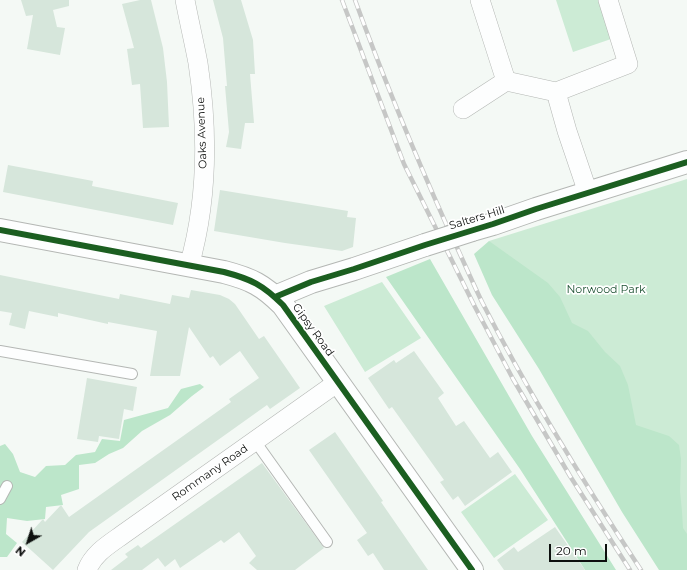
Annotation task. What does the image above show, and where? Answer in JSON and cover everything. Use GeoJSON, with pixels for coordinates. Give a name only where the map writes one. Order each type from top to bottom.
{"type":"FeatureCollection","features":[{"type":"Feature","properties":{"kind":"street","name":"Oaks Avenue"},"geometry":{"type":"LineString","coordinates":[[185,0],[198,63],[205,148],[204,186],[189,266]]}},
{"type":"Feature","properties":{"kind":"street"},"geometry":{"type":"LineString","coordinates":[[480,0],[506,81]]}},
{"type":"Feature","properties":{"kind":"street"},"geometry":{"type":"LineString","coordinates":[[463,109],[506,81],[556,92],[628,64],[608,0]]}},
{"type":"Feature","properties":{"kind":"street"},"geometry":{"type":"LineString","coordinates":[[556,92],[567,131],[588,193]]}},
{"type":"Feature","properties":{"kind":"street","name":"Salters Hill"},"geometry":{"type":"LineString","coordinates":[[275,297],[311,282],[425,244],[493,224],[687,162]]}},
{"type":"Feature","properties":{"kind":"street","name":"Gipsy Road"},"geometry":{"type":"LineString","coordinates":[[0,230],[244,277],[258,284],[283,305],[469,569]]}},
{"type":"Feature","properties":{"kind":"street","name":"Rommany Road"},"geometry":{"type":"LineString","coordinates":[[87,570],[89,564],[99,552],[338,382]]}},
{"type":"Feature","properties":{"kind":"lane"},"geometry":{"type":"LineString","coordinates":[[0,351],[132,374]]}},
{"type":"Feature","properties":{"kind":"lane"},"geometry":{"type":"LineString","coordinates":[[255,441],[327,542]]}},
{"type":"Feature","properties":{"kind":"lane"},"geometry":{"type":"LineString","coordinates":[[0,499],[7,486]]}},
{"type":"Feature","properties":{"kind":"green space"},"geometry":{"type":"Polygon","coordinates":[[[556,0],[601,0],[614,38],[573,52],[556,0]]]}},
{"type":"Feature","properties":{"kind":"green space","name":"Norwood Park"},"geometry":{"type":"Polygon","coordinates":[[[687,179],[687,570],[489,241],[687,179]]]}},
{"type":"Feature","properties":{"kind":"green space"},"geometry":{"type":"Polygon","coordinates":[[[489,241],[548,283],[560,297],[572,323],[588,331],[605,352],[620,366],[628,385],[636,425],[669,436],[679,445],[681,459],[680,491],[683,528],[687,534],[687,570],[659,570],[622,512],[539,369],[492,295],[474,254],[489,241]]]}},
{"type":"Feature","properties":{"kind":"green space"},"geometry":{"type":"Polygon","coordinates":[[[430,259],[532,436],[616,570],[585,570],[520,469],[386,277],[430,259]]]}},
{"type":"Feature","properties":{"kind":"green space"},"geometry":{"type":"Polygon","coordinates":[[[382,282],[421,338],[365,372],[324,306],[382,282]]]}},
{"type":"Feature","properties":{"kind":"green space"},"geometry":{"type":"Polygon","coordinates":[[[200,384],[204,387],[170,415],[142,431],[123,448],[109,454],[95,463],[79,465],[79,489],[61,495],[63,505],[46,507],[45,519],[27,521],[7,518],[6,534],[17,543],[7,557],[0,557],[0,446],[5,444],[13,454],[20,472],[35,477],[46,466],[65,465],[76,455],[95,452],[102,439],[120,441],[124,420],[168,408],[181,389],[200,384]]]}},
{"type":"Feature","properties":{"kind":"green space"},"geometry":{"type":"Polygon","coordinates":[[[515,474],[548,520],[494,558],[461,512],[515,474]]]}},
{"type":"Feature","properties":{"kind":"building"},"geometry":{"type":"Polygon","coordinates":[[[21,0],[69,0],[69,6],[53,10],[57,27],[65,28],[60,55],[27,49],[33,15],[26,16],[21,0]]]}},
{"type":"Feature","properties":{"kind":"building"},"geometry":{"type":"Polygon","coordinates":[[[140,0],[151,0],[163,48],[167,82],[169,127],[143,128],[140,84],[132,85],[127,49],[134,48],[122,4],[140,0]]]}},
{"type":"Feature","properties":{"kind":"building"},"geometry":{"type":"Polygon","coordinates":[[[213,0],[241,0],[253,40],[255,74],[250,74],[254,123],[245,123],[241,149],[226,147],[229,132],[223,38],[213,0]]]}},
{"type":"Feature","properties":{"kind":"building"},"geometry":{"type":"Polygon","coordinates":[[[8,165],[93,181],[92,186],[178,203],[173,225],[3,192],[8,165]]]}},
{"type":"Feature","properties":{"kind":"building"},"geometry":{"type":"Polygon","coordinates":[[[220,190],[348,211],[347,217],[356,218],[353,247],[342,251],[214,231],[220,190]]]}},
{"type":"Feature","properties":{"kind":"building"},"geometry":{"type":"Polygon","coordinates":[[[0,275],[119,299],[120,294],[170,304],[172,295],[189,298],[191,290],[220,295],[229,299],[235,304],[259,339],[264,336],[300,388],[270,409],[267,405],[89,532],[53,570],[22,542],[43,519],[45,522],[61,505],[69,517],[231,402],[229,399],[259,378],[240,351],[220,366],[213,356],[210,358],[189,327],[180,376],[150,376],[157,331],[108,322],[108,324],[58,313],[58,317],[29,311],[25,329],[9,325],[12,313],[0,311],[0,275]]]}},
{"type":"Feature","properties":{"kind":"building"},"geometry":{"type":"Polygon","coordinates":[[[414,351],[444,393],[438,398],[456,426],[464,421],[490,458],[498,452],[512,472],[465,506],[458,496],[453,500],[440,482],[444,480],[392,407],[389,409],[368,378],[394,360],[396,363],[414,351]]]}},
{"type":"Feature","properties":{"kind":"building"},"geometry":{"type":"Polygon","coordinates":[[[87,378],[137,387],[133,411],[124,409],[119,439],[99,436],[98,442],[77,439],[87,378]]]}},
{"type":"Feature","properties":{"kind":"building"},"geometry":{"type":"Polygon","coordinates":[[[335,432],[383,501],[381,502],[428,570],[384,570],[373,553],[368,556],[357,540],[367,533],[309,450],[335,432]]]}},
{"type":"Feature","properties":{"kind":"building"},"geometry":{"type":"Polygon","coordinates":[[[262,463],[324,548],[295,570],[257,570],[249,563],[256,556],[239,532],[224,543],[221,540],[180,568],[175,559],[165,567],[158,558],[142,570],[111,570],[128,557],[125,554],[138,545],[141,548],[262,463]]]}},
{"type":"Feature","properties":{"kind":"building"},"geometry":{"type":"Polygon","coordinates":[[[555,527],[585,570],[504,570],[497,560],[514,547],[518,552],[555,527]]]}},
{"type":"Feature","properties":{"kind":"railway"},"geometry":{"type":"LineString","coordinates":[[342,0],[404,164],[475,307],[513,379],[570,476],[630,570]]}},
{"type":"Feature","properties":{"kind":"railway"},"geometry":{"type":"LineString","coordinates":[[355,0],[411,142],[482,302],[558,438],[641,570]]}},
{"type":"Feature","properties":{"kind":"cycle path"},"geometry":{"type":"LineString","coordinates":[[275,297],[311,282],[687,162]]}},
{"type":"Feature","properties":{"kind":"cycle path"},"geometry":{"type":"LineString","coordinates":[[0,230],[224,272],[249,280],[269,292],[283,305],[472,570]]}}]}
